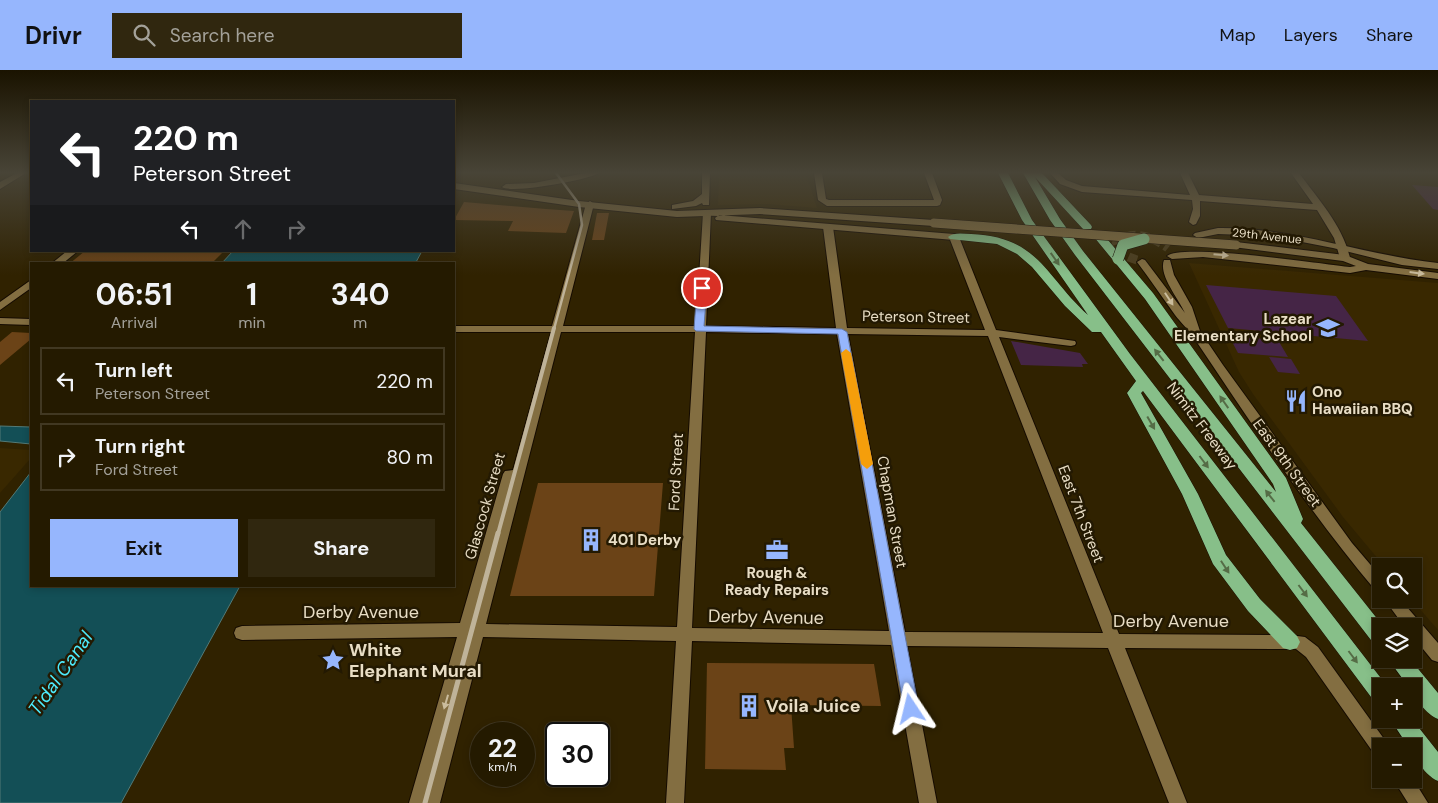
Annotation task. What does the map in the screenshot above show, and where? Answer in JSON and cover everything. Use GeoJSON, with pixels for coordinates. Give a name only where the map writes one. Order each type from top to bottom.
{"type":"FeatureCollection","features":[{"type":"Feature","properties":{"kind":"highway","name":"Nimitz Freeway"},"geometry":{"type":"LineString","coordinates":[[1020,207],[1027,220],[1142,381],[1372,682]]}},
{"type":"Feature","properties":{"kind":"highway","name":"Nimitz Freeway"},"geometry":{"type":"LineString","coordinates":[[1048,207],[1079,253],[1372,626]]}},
{"type":"Feature","properties":{"kind":"highway"},"geometry":{"type":"LineString","coordinates":[[1069,207],[1087,227]]}},
{"type":"Feature","properties":{"kind":"highway"},"geometry":{"type":"LineString","coordinates":[[1098,235],[1149,296],[1280,482],[1300,534]]}},
{"type":"Feature","properties":{"kind":"highway"},"geometry":{"type":"LineString","coordinates":[[954,237],[987,239],[1005,243],[1028,256],[1062,296],[1125,357]]}},
{"type":"Feature","properties":{"kind":"highway"},"geometry":{"type":"LineString","coordinates":[[1118,259],[1123,245],[1144,239]]}},
{"type":"Feature","properties":{"kind":"highway"},"geometry":{"type":"LineString","coordinates":[[1142,381],[1134,393],[1186,486],[1220,558],[1248,597],[1290,642]]}},
{"type":"Feature","properties":{"kind":"highway"},"geometry":{"type":"LineString","coordinates":[[1405,668],[1438,709]]}},
{"type":"Feature","properties":{"kind":"highway"},"geometry":{"type":"LineString","coordinates":[[1407,728],[1438,770]]}},
{"type":"Feature","properties":{"kind":"street","name":"Glascock Street"},"geometry":{"type":"LineString","coordinates":[[431,803],[472,630],[554,330],[586,224],[585,218],[589,207]]}},
{"type":"Feature","properties":{"kind":"street","name":"29th Avenue"},"geometry":{"type":"LineString","coordinates":[[629,207],[677,214],[760,211],[934,223],[1345,253],[1438,266]]}},
{"type":"Feature","properties":{"kind":"street"},"geometry":{"type":"LineString","coordinates":[[639,208],[659,207]]}},
{"type":"Feature","properties":{"kind":"street","name":"Ford Street"},"geometry":{"type":"LineString","coordinates":[[675,803],[707,207]]}},
{"type":"Feature","properties":{"kind":"street"},"geometry":{"type":"LineString","coordinates":[[1193,222],[1197,207]]}},
{"type":"Feature","properties":{"kind":"street"},"geometry":{"type":"LineString","coordinates":[[1318,207],[1345,253]]}},
{"type":"Feature","properties":{"kind":"street","name":"29th Avenue"},"geometry":{"type":"LineString","coordinates":[[707,213],[720,218],[954,237]]}},
{"type":"Feature","properties":{"kind":"street","name":"Chapman Street"},"geometry":{"type":"LineString","coordinates":[[828,227],[842,332],[928,803]]}},
{"type":"Feature","properties":{"kind":"street"},"geometry":{"type":"LineString","coordinates":[[1198,235],[1220,230],[1250,231],[1345,253]]}},
{"type":"Feature","properties":{"kind":"street","name":"East 7th Street"},"geometry":{"type":"LineString","coordinates":[[954,237],[1178,803]]}},
{"type":"Feature","properties":{"kind":"street"},"geometry":{"type":"LineString","coordinates":[[59,262],[72,252]]}},
{"type":"Feature","properties":{"kind":"street","name":"29th Avenue"},"geometry":{"type":"LineString","coordinates":[[1345,253],[1366,267],[1438,276]]}},
{"type":"Feature","properties":{"kind":"street"},"geometry":{"type":"LineString","coordinates":[[1169,255],[1203,254],[1350,270],[1366,267]]}},
{"type":"Feature","properties":{"kind":"street","name":"East 9th Street"},"geometry":{"type":"LineString","coordinates":[[1169,255],[1160,263],[1139,261],[1157,280],[1179,313],[1198,334],[1219,368],[1343,540],[1372,576]]}},
{"type":"Feature","properties":{"kind":"street","name":"East 9th Street"},"geometry":{"type":"LineString","coordinates":[[1169,255],[1167,275],[1191,313],[1198,334]]}},
{"type":"Feature","properties":{"kind":"street"},"geometry":{"type":"LineString","coordinates":[[0,307],[30,284]]}},
{"type":"Feature","properties":{"kind":"street"},"geometry":{"type":"LineString","coordinates":[[0,321],[30,322]]}},
{"type":"Feature","properties":{"kind":"street","name":"Peterson Street"},"geometry":{"type":"LineString","coordinates":[[455,329],[699,329],[993,333],[1013,334],[1071,343]]}},
{"type":"Feature","properties":{"kind":"street"},"geometry":{"type":"LineString","coordinates":[[1399,608],[1438,655]]}},
{"type":"Feature","properties":{"kind":"street","name":"Glascock Street"},"geometry":{"type":"LineString","coordinates":[[418,803],[472,630]]}},
{"type":"Feature","properties":{"kind":"street","name":"Derby Avenue"},"geometry":{"type":"LineString","coordinates":[[248,633],[472,630],[684,636],[1290,642]]}},
{"type":"Feature","properties":{"kind":"street"},"geometry":{"type":"LineString","coordinates":[[1290,642],[1299,642],[1312,652],[1373,738]]}},
{"type":"Feature","properties":{"kind":"street"},"geometry":{"type":"LineString","coordinates":[[1408,788],[1419,803]]}},
{"type":"Feature","properties":{"kind":"shaded area"},"geometry":{"type":"Polygon","coordinates":[[[1189,263],[1438,283],[1438,630],[1419,608],[1422,608],[1422,558],[1377,558],[1343,517],[1239,372],[1189,263]]]}},
{"type":"Feature","properties":{"kind":"shaded area"},"geometry":{"type":"Polygon","coordinates":[[[1206,285],[1336,296],[1368,341],[1228,328],[1206,285]]]}},
{"type":"Feature","properties":{"kind":"shaded area"},"geometry":{"type":"Polygon","coordinates":[[[1229,336],[1278,340],[1288,357],[1238,353],[1229,336]]]}},
{"type":"Feature","properties":{"kind":"shaded area"},"geometry":{"type":"Polygon","coordinates":[[[1011,341],[1080,353],[1088,364],[1082,364],[1083,367],[1021,365],[1011,341]]]}},
{"type":"Feature","properties":{"kind":"shaded area"},"geometry":{"type":"Polygon","coordinates":[[[1269,357],[1291,359],[1300,374],[1278,372],[1269,357]]]}},
{"type":"Feature","properties":{"kind":"shaded area"},"geometry":{"type":"Polygon","coordinates":[[[0,448],[30,450],[30,459],[0,493],[0,448]]]}},
{"type":"Feature","properties":{"kind":"water"},"geometry":{"type":"Polygon","coordinates":[[[232,252],[421,252],[416,262],[223,262],[232,252]]]}},
{"type":"Feature","properties":{"kind":"water"},"geometry":{"type":"Polygon","coordinates":[[[0,426],[30,427],[30,444],[0,441],[0,426]]]}},
{"type":"Feature","properties":{"kind":"water","name":"Tidal Canal"},"geometry":{"type":"Polygon","coordinates":[[[30,473],[30,587],[239,587],[121,803],[0,803],[0,512],[30,473]]]}},
{"type":"Feature","properties":{"kind":"building"},"geometry":{"type":"Polygon","coordinates":[[[461,207],[528,207],[574,211],[566,233],[508,231],[513,221],[455,220],[461,207]]]}},
{"type":"Feature","properties":{"kind":"building"},"geometry":{"type":"Polygon","coordinates":[[[597,213],[609,213],[604,240],[592,240],[597,213]]]}},
{"type":"Feature","properties":{"kind":"building"},"geometry":{"type":"Polygon","coordinates":[[[84,252],[223,252],[213,262],[71,262],[84,252]]]}},
{"type":"Feature","properties":{"kind":"building"},"geometry":{"type":"Polygon","coordinates":[[[12,332],[30,333],[30,340],[0,365],[0,342],[12,332]]]}},
{"type":"Feature","properties":{"kind":"building","name":"401 Derby"},"geometry":{"type":"Polygon","coordinates":[[[538,483],[663,483],[654,596],[510,596],[538,483]]]}},
{"type":"Feature","properties":{"kind":"building","name":"Voila Juice"},"geometry":{"type":"Polygon","coordinates":[[[707,663],[874,664],[881,706],[791,705],[794,748],[784,748],[786,770],[705,769],[707,663]]]}},
{"type":"Feature","properties":{"kind":"tunnel"},"geometry":{"type":"LineString","coordinates":[[1137,260],[1124,255],[1116,244],[1121,239],[1134,235],[1156,240],[1168,248]]}},
{"type":"Feature","properties":{"kind":"railway"},"geometry":{"type":"LineString","coordinates":[[554,329],[582,225],[579,207]]}},
{"type":"Feature","properties":{"kind":"railway"},"geometry":{"type":"LineString","coordinates":[[498,534],[554,328]]}},
{"type":"Feature","properties":{"kind":"railway"},"geometry":{"type":"LineString","coordinates":[[425,803],[498,533]]}},
{"type":"Feature","properties":{"kind":"slow traffic"},"geometry":{"type":"LineString","coordinates":[[846,353],[867,464]]}},
{"type":"Feature","properties":{"kind":"place","name":"Lazear Elementary School"},"geometry":{"type":"Point","coordinates":[1328,328]}},
{"type":"Feature","properties":{"kind":"place","name":"Ono Hawaiian BBQ"},"geometry":{"type":"Point","coordinates":[1296,401]}},
{"type":"Feature","properties":{"kind":"place","name":"401 Derby"},"geometry":{"type":"Point","coordinates":[591,540]}},
{"type":"Feature","properties":{"kind":"place","name":"Rough & Ready Repairs"},"geometry":{"type":"Point","coordinates":[777,550]}},
{"type":"Feature","properties":{"kind":"place","name":"White Elephant Mural"},"geometry":{"type":"Point","coordinates":[333,660]}},
{"type":"Feature","properties":{"kind":"place","name":"Voila Juice"},"geometry":{"type":"Point","coordinates":[749,706]}},
{"type":"Feature","properties":{"kind":"route"},"geometry":{"type":"LineString","coordinates":[[702,288],[699,329],[842,332],[911,709]]}}]}
